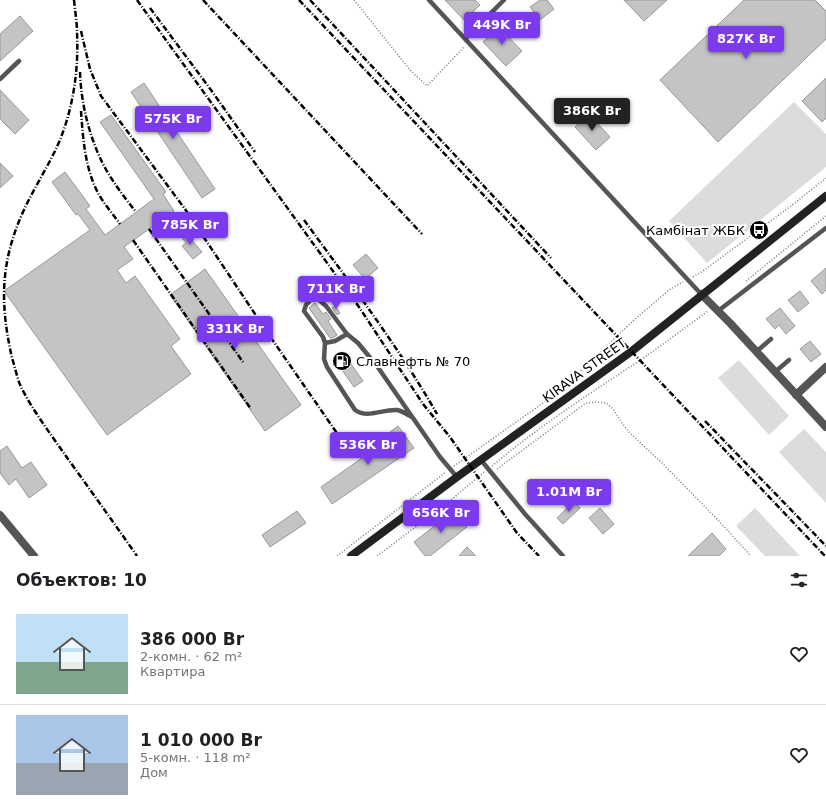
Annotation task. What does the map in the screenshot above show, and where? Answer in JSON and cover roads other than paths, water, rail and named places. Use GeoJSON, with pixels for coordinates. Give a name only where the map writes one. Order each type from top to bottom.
{"type":"FeatureCollection","features":[{"type":"Feature","properties":{"kind":"main road","name":"KIRAVA STREET"},"geometry":{"type":"LineString","coordinates":[[351,556],[457,477],[632,351],[701,294],[826,196]]}},
{"type":"Feature","properties":{"kind":"street"},"geometry":{"type":"LineString","coordinates":[[701,294],[825,425]]}},
{"type":"Feature","properties":{"kind":"street"},"geometry":{"type":"LineString","coordinates":[[796,395],[826,367]]}},
{"type":"Feature","properties":{"kind":"street"},"geometry":{"type":"LineString","coordinates":[[0,515],[34,556]]}},
{"type":"Feature","properties":{"kind":"lane"},"geometry":{"type":"LineString","coordinates":[[429,0],[701,294]]}},
{"type":"Feature","properties":{"kind":"lane"},"geometry":{"type":"LineString","coordinates":[[466,41],[504,0]]}},
{"type":"Feature","properties":{"kind":"lane"},"geometry":{"type":"LineString","coordinates":[[0,79],[19,61]]}},
{"type":"Feature","properties":{"kind":"lane"},"geometry":{"type":"LineString","coordinates":[[716,309],[826,228]]}},
{"type":"Feature","properties":{"kind":"lane"},"geometry":{"type":"LineString","coordinates":[[412,417],[404,412],[396,410],[361,414],[355,410],[327,367],[324,359],[325,343],[323,337],[304,310],[306,305],[311,300],[318,299],[326,306],[348,334],[377,366],[440,457],[451,468],[457,477]]}},
{"type":"Feature","properties":{"kind":"lane"},"geometry":{"type":"LineString","coordinates":[[325,343],[335,341],[348,334]]}},
{"type":"Feature","properties":{"kind":"lane"},"geometry":{"type":"LineString","coordinates":[[756,352],[771,339]]}},
{"type":"Feature","properties":{"kind":"lane"},"geometry":{"type":"LineString","coordinates":[[775,372],[789,360]]}},
{"type":"Feature","properties":{"kind":"lane"},"geometry":{"type":"LineString","coordinates":[[481,460],[525,514],[563,556]]}},
{"type":"Feature","properties":{"kind":"railway"},"geometry":{"type":"LineString","coordinates":[[74,0],[77,25],[77,64],[70,110],[54,153],[30,197],[15,231],[6,266],[4,284],[5,320],[12,358],[20,384],[26,396],[49,432],[137,556]]}},
{"type":"Feature","properties":{"kind":"railway"},"geometry":{"type":"LineString","coordinates":[[137,0],[359,307],[423,404],[450,437],[517,533],[539,556]]}},
{"type":"Feature","properties":{"kind":"railway"},"geometry":{"type":"LineString","coordinates":[[203,0],[422,234]]}},
{"type":"Feature","properties":{"kind":"railway"},"geometry":{"type":"LineString","coordinates":[[299,0],[825,556]]}},
{"type":"Feature","properties":{"kind":"railway"},"geometry":{"type":"LineString","coordinates":[[310,0],[551,258]]}},
{"type":"Feature","properties":{"kind":"railway"},"geometry":{"type":"LineString","coordinates":[[150,8],[255,152]]}},
{"type":"Feature","properties":{"kind":"railway"},"geometry":{"type":"LineString","coordinates":[[81,31],[90,69],[101,96],[185,209],[267,332],[350,452]]}},
{"type":"Feature","properties":{"kind":"railway"},"geometry":{"type":"LineString","coordinates":[[80,72],[84,107],[90,131],[98,153],[114,183],[136,212]]}},
{"type":"Feature","properties":{"kind":"railway"},"geometry":{"type":"LineString","coordinates":[[81,111],[84,143],[90,174],[100,197],[120,224]]}},
{"type":"Feature","properties":{"kind":"railway"},"geometry":{"type":"LineString","coordinates":[[304,220],[390,339],[437,414]]}},
{"type":"Feature","properties":{"kind":"railway"},"geometry":{"type":"LineString","coordinates":[[149,229],[243,362]]}},
{"type":"Feature","properties":{"kind":"railway"},"geometry":{"type":"LineString","coordinates":[[133,240],[251,409]]}},
{"type":"Feature","properties":{"kind":"railway"},"geometry":{"type":"LineString","coordinates":[[705,421],[826,546]]}},
{"type":"Feature","properties":{"kind":"place","name":"Камбінат ЖБК"},"geometry":{"type":"Point","coordinates":[759,230]}},
{"type":"Feature","properties":{"kind":"place","name":"Славнефть № 70"},"geometry":{"type":"Point","coordinates":[342,361]}}]}
